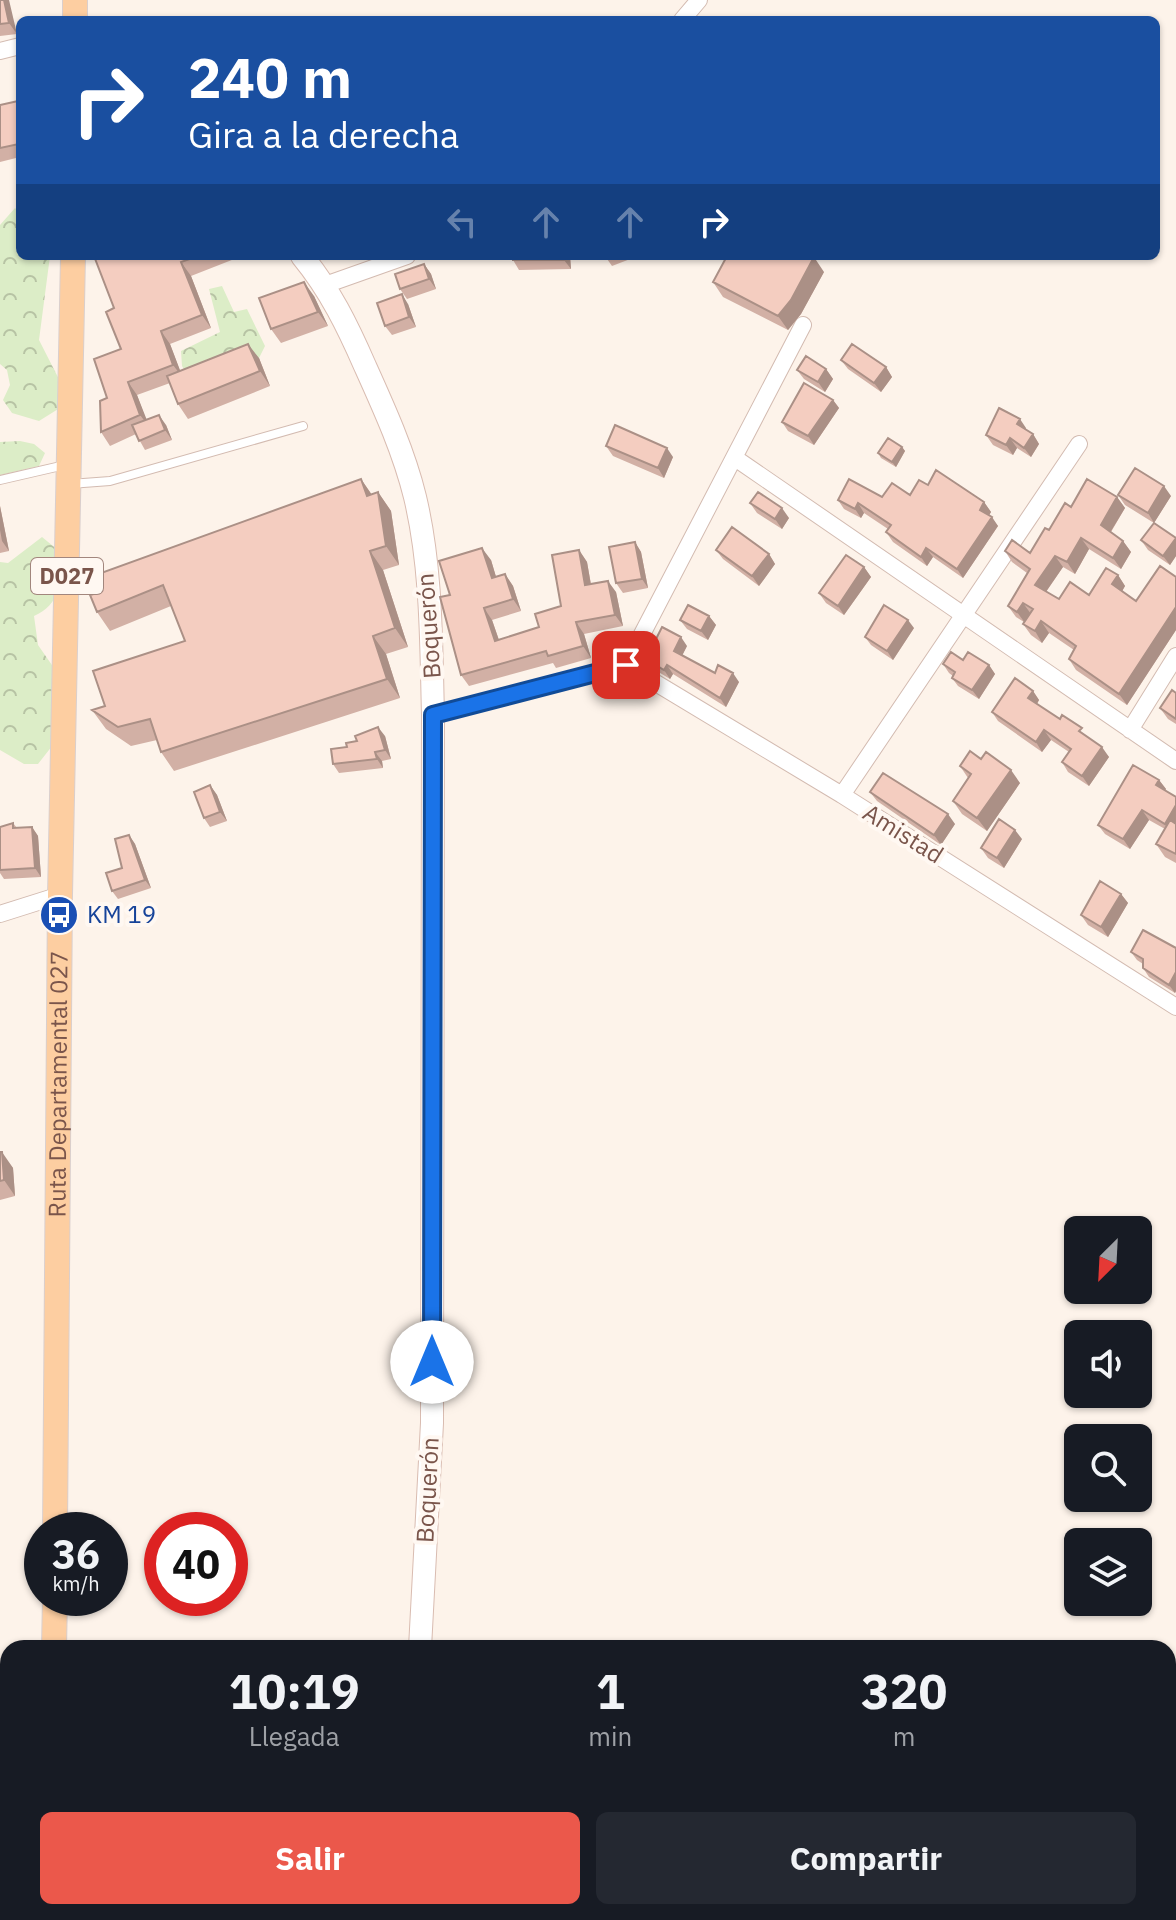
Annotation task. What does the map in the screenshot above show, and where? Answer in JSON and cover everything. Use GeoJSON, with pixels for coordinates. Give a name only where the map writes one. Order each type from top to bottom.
{"type":"FeatureCollection","features":[{"type":"Feature","properties":{"kind":"main road","name":"Ruta Departamental 027"},"geometry":{"type":"LineString","coordinates":[[55,1512],[60,895],[73,260]]}},
{"type":"Feature","properties":{"kind":"main road"},"geometry":{"type":"LineString","coordinates":[[54,1640],[55,1616]]}},
{"type":"Feature","properties":{"kind":"street"},"geometry":{"type":"LineString","coordinates":[[685,16],[699,0]]}},
{"type":"Feature","properties":{"kind":"street","name":"Boquerón"},"geometry":{"type":"LineString","coordinates":[[305,260],[325,285],[379,396],[415,497],[430,618],[433,715],[432,1423],[420,1640]]}},
{"type":"Feature","properties":{"kind":"street"},"geometry":{"type":"LineString","coordinates":[[325,285],[396,260]]}},
{"type":"Feature","properties":{"kind":"street"},"geometry":{"type":"LineString","coordinates":[[433,715],[626,665],[803,325]]}},
{"type":"Feature","properties":{"kind":"street"},"geometry":{"type":"LineString","coordinates":[[842,795],[1079,444]]}},
{"type":"Feature","properties":{"kind":"street"},"geometry":{"type":"LineString","coordinates":[[735,458],[1176,761]]}},
{"type":"Feature","properties":{"kind":"street"},"geometry":{"type":"LineString","coordinates":[[1130,730],[1176,656]]}},
{"type":"Feature","properties":{"kind":"street","name":"Amistad"},"geometry":{"type":"LineString","coordinates":[[626,665],[842,795],[1176,1007]]}},
{"type":"Feature","properties":{"kind":"street"},"geometry":{"type":"LineString","coordinates":[[0,914],[60,895]]}},
{"type":"Feature","properties":{"kind":"lane"},"geometry":{"type":"LineString","coordinates":[[0,480],[69,474],[110,481],[303,426]]}},
{"type":"Feature","properties":{"kind":"green space"},"geometry":{"type":"Polygon","coordinates":[[[15,208],[16,260],[49,260],[39,340],[65,391],[63,406],[39,421],[12,413],[3,400],[10,385],[7,370],[0,364],[0,225],[15,208]]]}},
{"type":"Feature","properties":{"kind":"green space"},"geometry":{"type":"Polygon","coordinates":[[[222,286],[234,312],[247,309],[265,346],[259,358],[191,381],[182,366],[181,351],[220,332],[209,289],[222,286]]]}},
{"type":"Feature","properties":{"kind":"green space"},"geometry":{"type":"Polygon","coordinates":[[[0,442],[34,444],[45,453],[39,466],[0,475],[0,442]]]}},
{"type":"Feature","properties":{"kind":"green space"},"geometry":{"type":"Polygon","coordinates":[[[42,537],[64,555],[58,591],[49,605],[34,616],[38,645],[54,668],[56,741],[38,764],[24,764],[0,750],[0,562],[8,563],[42,537]]]}},
{"type":"Feature","properties":{"kind":"building"},"geometry":{"type":"Polygon","coordinates":[[[0,0],[4,0],[9,23],[0,24],[0,0]]]}},
{"type":"Feature","properties":{"kind":"building"},"geometry":{"type":"Polygon","coordinates":[[[16,101],[16,145],[0,148],[0,105],[16,101]]]}},
{"type":"Feature","properties":{"kind":"building"},"geometry":{"type":"Polygon","coordinates":[[[96,260],[187,260],[181,262],[202,315],[161,331],[173,365],[128,382],[140,415],[101,432],[100,401],[107,398],[94,359],[121,349],[106,312],[114,308],[96,260]]]}},
{"type":"Feature","properties":{"kind":"building"},"geometry":{"type":"Polygon","coordinates":[[[725,260],[812,260],[791,300],[778,316],[713,282],[725,260]]]}},
{"type":"Feature","properties":{"kind":"building"},"geometry":{"type":"Polygon","coordinates":[[[424,264],[429,279],[400,289],[395,274],[424,264]]]}},
{"type":"Feature","properties":{"kind":"building"},"geometry":{"type":"Polygon","coordinates":[[[304,282],[318,312],[271,329],[259,298],[304,282]]]}},
{"type":"Feature","properties":{"kind":"building"},"geometry":{"type":"Polygon","coordinates":[[[402,294],[409,317],[385,326],[377,303],[402,294]]]}},
{"type":"Feature","properties":{"kind":"building"},"geometry":{"type":"Polygon","coordinates":[[[248,344],[260,371],[178,404],[167,376],[248,344]]]}},
{"type":"Feature","properties":{"kind":"building"},"geometry":{"type":"Polygon","coordinates":[[[852,344],[886,367],[874,383],[841,360],[852,344]]]}},
{"type":"Feature","properties":{"kind":"building"},"geometry":{"type":"Polygon","coordinates":[[[806,356],[826,369],[818,382],[797,370],[806,356]]]}},
{"type":"Feature","properties":{"kind":"building"},"geometry":{"type":"Polygon","coordinates":[[[804,383],[833,400],[808,436],[782,422],[804,383]]]}},
{"type":"Feature","properties":{"kind":"building"},"geometry":{"type":"Polygon","coordinates":[[[999,408],[1020,419],[1017,424],[1033,434],[1024,448],[1010,438],[1006,445],[986,435],[999,408]]]}},
{"type":"Feature","properties":{"kind":"building"},"geometry":{"type":"Polygon","coordinates":[[[159,415],[165,430],[139,441],[132,425],[159,415]]]}},
{"type":"Feature","properties":{"kind":"building"},"geometry":{"type":"Polygon","coordinates":[[[615,425],[667,448],[658,468],[606,446],[615,425]]]}},
{"type":"Feature","properties":{"kind":"building"},"geometry":{"type":"Polygon","coordinates":[[[888,438],[902,447],[892,462],[878,453],[888,438]]]}},
{"type":"Feature","properties":{"kind":"building"},"geometry":{"type":"Polygon","coordinates":[[[1135,468],[1164,486],[1148,513],[1118,495],[1135,468]]]}},
{"type":"Feature","properties":{"kind":"building"},"geometry":{"type":"Polygon","coordinates":[[[936,470],[984,502],[980,510],[992,517],[957,569],[926,548],[921,557],[886,532],[891,525],[858,503],[855,509],[838,500],[849,479],[882,497],[892,483],[910,495],[919,480],[928,485],[936,470]]]}},
{"type":"Feature","properties":{"kind":"building"},"geometry":{"type":"Polygon","coordinates":[[[361,479],[367,496],[378,492],[386,546],[370,551],[395,628],[373,636],[387,679],[161,752],[150,719],[118,727],[92,710],[105,706],[93,671],[185,641],[163,585],[97,612],[90,595],[97,593],[90,577],[361,479]]]}},
{"type":"Feature","properties":{"kind":"building"},"geometry":{"type":"Polygon","coordinates":[[[1087,479],[1117,497],[1101,525],[1123,541],[1113,558],[1081,538],[1067,562],[1055,556],[1035,585],[1059,599],[1070,582],[1089,595],[1106,568],[1118,575],[1112,584],[1136,601],[1160,566],[1176,577],[1176,607],[1119,694],[1069,659],[1076,646],[1041,621],[1035,631],[1023,624],[1033,609],[1023,603],[1017,612],[1008,606],[1030,569],[1005,551],[1012,540],[1030,553],[1065,503],[1071,507],[1087,479]]]}},
{"type":"Feature","properties":{"kind":"building"},"geometry":{"type":"Polygon","coordinates":[[[758,492],[782,508],[775,519],[750,503],[758,492]]]}},
{"type":"Feature","properties":{"kind":"building"},"geometry":{"type":"Polygon","coordinates":[[[1154,523],[1176,538],[1163,556],[1141,540],[1154,523]]]}},
{"type":"Feature","properties":{"kind":"building"},"geometry":{"type":"Polygon","coordinates":[[[732,527],[769,554],[752,576],[716,550],[732,527]]]}},
{"type":"Feature","properties":{"kind":"building"},"geometry":{"type":"Polygon","coordinates":[[[635,542],[642,579],[616,583],[609,547],[635,542]]]}},
{"type":"Feature","properties":{"kind":"building"},"geometry":{"type":"Polygon","coordinates":[[[482,548],[492,578],[505,574],[513,599],[484,608],[495,641],[539,627],[535,614],[561,606],[552,555],[579,550],[585,585],[608,581],[615,615],[576,622],[583,646],[548,656],[546,651],[461,675],[440,597],[450,595],[439,561],[482,548]]]}},
{"type":"Feature","properties":{"kind":"building"},"geometry":{"type":"Polygon","coordinates":[[[846,555],[864,567],[838,606],[819,593],[846,555]]]}},
{"type":"Feature","properties":{"kind":"building"},"geometry":{"type":"Polygon","coordinates":[[[688,605],[709,616],[701,631],[680,620],[688,605]]]}},
{"type":"Feature","properties":{"kind":"building"},"geometry":{"type":"Polygon","coordinates":[[[884,605],[908,620],[887,651],[865,637],[884,605]]]}},
{"type":"Feature","properties":{"kind":"building"},"geometry":{"type":"Polygon","coordinates":[[[662,627],[681,637],[674,651],[715,673],[718,665],[733,673],[720,698],[667,665],[664,670],[646,659],[662,627]]]}},
{"type":"Feature","properties":{"kind":"building"},"geometry":{"type":"Polygon","coordinates":[[[951,652],[963,660],[968,652],[989,665],[972,690],[952,678],[955,672],[943,664],[951,652]]]}},
{"type":"Feature","properties":{"kind":"building"},"geometry":{"type":"Polygon","coordinates":[[[1015,678],[1033,691],[1028,698],[1060,719],[1062,715],[1082,728],[1079,731],[1102,747],[1082,776],[1062,762],[1071,749],[1044,730],[1036,742],[992,712],[1015,678]]]}},
{"type":"Feature","properties":{"kind":"building"},"geometry":{"type":"Polygon","coordinates":[[[1172,690],[1176,693],[1176,719],[1160,708],[1172,690]]]}},
{"type":"Feature","properties":{"kind":"building"},"geometry":{"type":"Polygon","coordinates":[[[378,727],[385,750],[375,752],[377,759],[333,764],[331,749],[347,747],[346,743],[357,741],[355,736],[378,727]]]}},
{"type":"Feature","properties":{"kind":"building"},"geometry":{"type":"Polygon","coordinates":[[[970,751],[981,759],[986,752],[1011,770],[977,818],[953,801],[971,774],[960,766],[970,751]]]}},
{"type":"Feature","properties":{"kind":"building"},"geometry":{"type":"Polygon","coordinates":[[[1133,765],[1159,780],[1156,785],[1176,797],[1176,805],[1165,824],[1142,810],[1123,839],[1098,825],[1133,765]]]}},
{"type":"Feature","properties":{"kind":"building"},"geometry":{"type":"Polygon","coordinates":[[[883,773],[948,814],[934,835],[870,792],[883,773]]]}},
{"type":"Feature","properties":{"kind":"building"},"geometry":{"type":"Polygon","coordinates":[[[210,785],[220,812],[204,818],[194,792],[210,785]]]}},
{"type":"Feature","properties":{"kind":"building"},"geometry":{"type":"Polygon","coordinates":[[[999,819],[1015,830],[997,858],[981,848],[999,819]]]}},
{"type":"Feature","properties":{"kind":"building"},"geometry":{"type":"Polygon","coordinates":[[[1170,820],[1176,824],[1176,854],[1156,844],[1170,820]]]}},
{"type":"Feature","properties":{"kind":"building"},"geometry":{"type":"Polygon","coordinates":[[[13,823],[13,828],[32,827],[35,868],[0,870],[0,827],[13,823]]]}},
{"type":"Feature","properties":{"kind":"building"},"geometry":{"type":"Polygon","coordinates":[[[129,835],[145,880],[112,891],[106,873],[122,868],[115,839],[129,835]]]}},
{"type":"Feature","properties":{"kind":"building"},"geometry":{"type":"Polygon","coordinates":[[[1100,881],[1121,894],[1101,927],[1081,915],[1100,881]]]}},
{"type":"Feature","properties":{"kind":"building"},"geometry":{"type":"Polygon","coordinates":[[[1143,930],[1176,948],[1176,972],[1169,985],[1143,968],[1143,959],[1131,952],[1143,930]]]}},
{"type":"Feature","properties":{"kind":"building"},"geometry":{"type":"Polygon","coordinates":[[[0,1152],[4,1180],[0,1181],[0,1152]]]}},
{"type":"Feature","properties":{"kind":"place","name":"KM 19"},"geometry":{"type":"Point","coordinates":[59,915]}},
{"type":"Feature","properties":{"kind":"route"},"geometry":{"type":"LineString","coordinates":[[432,1362],[433,715],[597,675],[626,665]]}}]}
